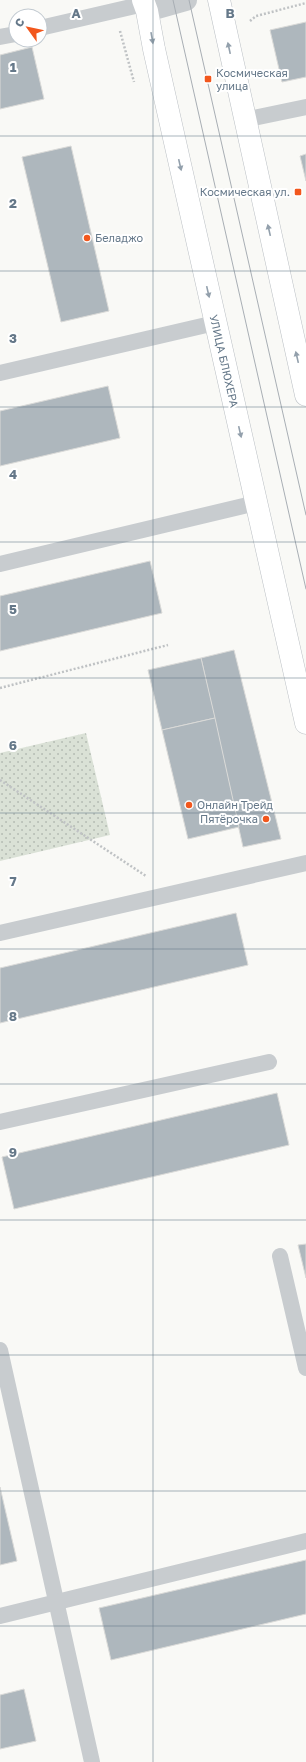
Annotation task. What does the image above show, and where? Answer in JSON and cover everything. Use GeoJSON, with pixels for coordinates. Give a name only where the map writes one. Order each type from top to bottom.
{"type":"FeatureCollection","features":[{"type":"Feature","properties":{"kind":"street"},"geometry":{"type":"LineString","coordinates":[[144,5],[186,0]]}},
{"type":"Feature","properties":{"kind":"street"},"geometry":{"type":"LineString","coordinates":[[219,0],[244,120],[306,395]]}},
{"type":"Feature","properties":{"kind":"street","name":"УЛИЦА БЛЮХЕРА"},"geometry":{"type":"LineString","coordinates":[[144,5],[306,723]]}},
{"type":"Feature","properties":{"kind":"lane"},"geometry":{"type":"LineString","coordinates":[[48,26],[115,10],[144,5]]}},
{"type":"Feature","properties":{"kind":"lane"},"geometry":{"type":"LineString","coordinates":[[244,120],[306,107]]}},
{"type":"Feature","properties":{"kind":"lane"},"geometry":{"type":"LineString","coordinates":[[0,373],[216,323]]}},
{"type":"Feature","properties":{"kind":"lane"},"geometry":{"type":"LineString","coordinates":[[0,564],[256,503]]}},
{"type":"Feature","properties":{"kind":"lane"},"geometry":{"type":"LineString","coordinates":[[0,933],[306,863]]}},
{"type":"Feature","properties":{"kind":"lane"},"geometry":{"type":"LineString","coordinates":[[0,1122],[268,1062]]}},
{"type":"Feature","properties":{"kind":"lane"},"geometry":{"type":"LineString","coordinates":[[280,1256],[306,1368]]}},
{"type":"Feature","properties":{"kind":"lane"},"geometry":{"type":"LineString","coordinates":[[0,1350],[92,1762]]}},
{"type":"Feature","properties":{"kind":"lane"},"geometry":{"type":"LineString","coordinates":[[0,1616],[306,1541]]}},
{"type":"Feature","properties":{"kind":"path"},"geometry":{"type":"LineString","coordinates":[[246,25],[256,16],[306,3]]}},
{"type":"Feature","properties":{"kind":"path"},"geometry":{"type":"LineString","coordinates":[[115,10],[134,85]]}},
{"type":"Feature","properties":{"kind":"path"},"geometry":{"type":"LineString","coordinates":[[0,688],[168,645]]}},
{"type":"Feature","properties":{"kind":"path"},"geometry":{"type":"LineString","coordinates":[[0,780],[152,880]]}},
{"type":"Feature","properties":{"kind":"shaded area"},"geometry":{"type":"Polygon","coordinates":[[[86,733],[110,835],[0,861],[0,753],[86,733]]]}},
{"type":"Feature","properties":{"kind":"building"},"geometry":{"type":"Polygon","coordinates":[[[306,22],[306,77],[282,82],[270,30],[306,22]]]}},
{"type":"Feature","properties":{"kind":"building"},"geometry":{"type":"Polygon","coordinates":[[[32,48],[44,99],[0,109],[0,55],[32,48]]]}},
{"type":"Feature","properties":{"kind":"building"},"geometry":{"type":"Polygon","coordinates":[[[71,146],[109,311],[61,322],[22,157],[71,146]]]}},
{"type":"Feature","properties":{"kind":"building"},"geometry":{"type":"Polygon","coordinates":[[[306,154],[306,181],[300,156],[306,154]]]}},
{"type":"Feature","properties":{"kind":"building"},"geometry":{"type":"Polygon","coordinates":[[[108,386],[120,438],[0,466],[0,411],[108,386]]]}},
{"type":"Feature","properties":{"kind":"building"},"geometry":{"type":"Polygon","coordinates":[[[150,561],[162,613],[0,651],[0,596],[150,561]]]}},
{"type":"Feature","properties":{"kind":"building"},"geometry":{"type":"Polygon","coordinates":[[[234,650],[281,839],[243,847],[201,658],[234,650]]]}},
{"type":"Feature","properties":{"kind":"building"},"geometry":{"type":"Polygon","coordinates":[[[201,658],[215,718],[162,730],[148,670],[201,658]]]}},
{"type":"Feature","properties":{"kind":"building"},"geometry":{"type":"Polygon","coordinates":[[[215,718],[239,827],[188,839],[162,730],[215,718]]]}},
{"type":"Feature","properties":{"kind":"building"},"geometry":{"type":"Polygon","coordinates":[[[236,913],[248,965],[0,1023],[0,968],[236,913]]]}},
{"type":"Feature","properties":{"kind":"building"},"geometry":{"type":"Polygon","coordinates":[[[277,1093],[289,1145],[14,1209],[2,1157],[277,1093]]]}},
{"type":"Feature","properties":{"kind":"building"},"geometry":{"type":"Polygon","coordinates":[[[306,1244],[306,1278],[298,1245],[306,1244]]]}},
{"type":"Feature","properties":{"kind":"building"},"geometry":{"type":"Polygon","coordinates":[[[0,1487],[17,1561],[0,1565],[0,1487]]]}},
{"type":"Feature","properties":{"kind":"building"},"geometry":{"type":"Polygon","coordinates":[[[306,1560],[306,1614],[111,1660],[99,1608],[306,1560]]]}},
{"type":"Feature","properties":{"kind":"building"},"geometry":{"type":"Polygon","coordinates":[[[24,1689],[36,1741],[0,1749],[0,1695],[24,1689]]]}},
{"type":"Feature","properties":{"kind":"tram line"},"geometry":{"type":"LineString","coordinates":[[173,0],[306,589]]}},
{"type":"Feature","properties":{"kind":"tram line"},"geometry":{"type":"LineString","coordinates":[[189,0],[306,515]]}},
{"type":"Feature","properties":{"kind":"place","name":"Космическая улица"},"geometry":{"type":"Point","coordinates":[208,79]}},
{"type":"Feature","properties":{"kind":"place","name":"Космическая ул."},"geometry":{"type":"Point","coordinates":[298,192]}},
{"type":"Feature","properties":{"kind":"place","name":"Беладжо"},"geometry":{"type":"Point","coordinates":[87,238]}},
{"type":"Feature","properties":{"kind":"place","name":"Онлайн Трейд"},"geometry":{"type":"Point","coordinates":[189,805]}},
{"type":"Feature","properties":{"kind":"place","name":"Пятёрочка"},"geometry":{"type":"Point","coordinates":[266,819]}}]}
